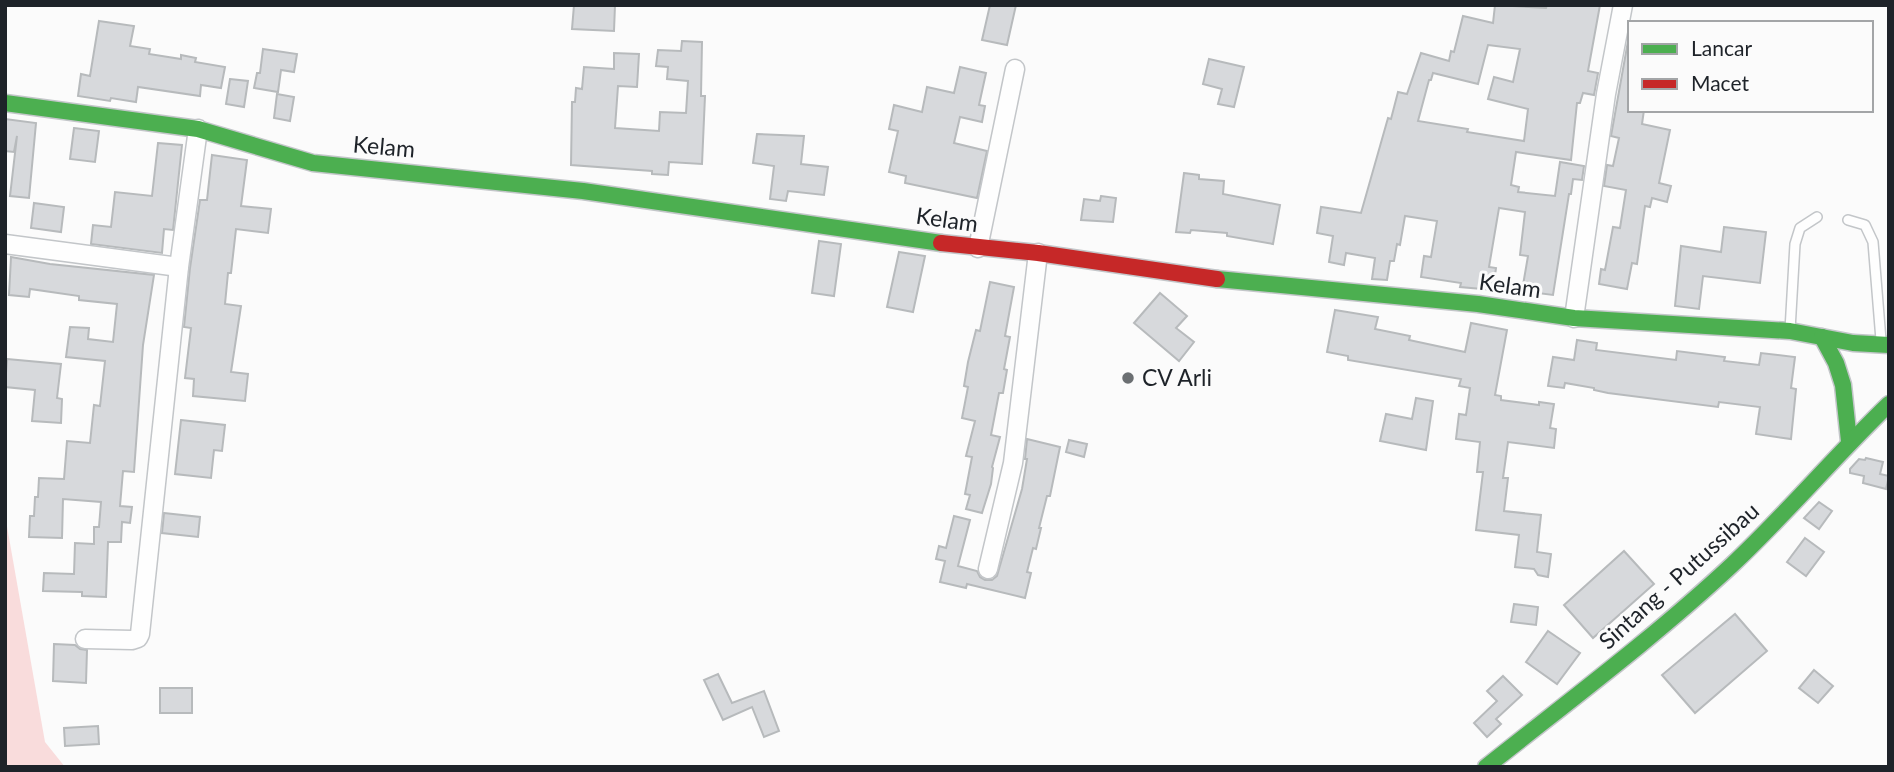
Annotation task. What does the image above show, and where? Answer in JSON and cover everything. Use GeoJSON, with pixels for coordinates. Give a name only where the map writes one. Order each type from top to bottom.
{"type":"FeatureCollection","features":[{"type":"Feature","properties":{"kind":"main road","name":"Kelam"},"geometry":{"type":"LineString","coordinates":[[5,103],[198,129],[313,163],[583,191],[978,248],[1038,253],[1150,271],[1281,287],[1478,304],[1574,318],[1790,331],[1853,343],[1885,344]]}},
{"type":"Feature","properties":{"kind":"main road"},"geometry":{"type":"LineString","coordinates":[[1822,337],[1837,364],[1844,386],[1849,441]]}},
{"type":"Feature","properties":{"kind":"main road","name":"Sintang - Putussibau"},"geometry":{"type":"LineString","coordinates":[[1486,767],[1595,680],[1732,564],[1849,441],[1889,404]]}},
{"type":"Feature","properties":{"kind":"street"},"geometry":{"type":"LineString","coordinates":[[1574,318],[1606,94],[1623,5]]}},
{"type":"Feature","properties":{"kind":"street"},"geometry":{"type":"LineString","coordinates":[[978,248],[1015,68]]}},
{"type":"Feature","properties":{"kind":"street"},"geometry":{"type":"LineString","coordinates":[[85,639],[132,640],[140,634],[179,267],[198,129]]}},
{"type":"Feature","properties":{"kind":"street"},"geometry":{"type":"LineString","coordinates":[[5,244],[179,267]]}},
{"type":"Feature","properties":{"kind":"street"},"geometry":{"type":"LineString","coordinates":[[988,569],[1013,463],[1038,253]]}},
{"type":"Feature","properties":{"kind":"lane"},"geometry":{"type":"LineString","coordinates":[[1790,331],[1795,244],[1800,228],[1817,218]]}},
{"type":"Feature","properties":{"kind":"lane"},"geometry":{"type":"LineString","coordinates":[[1848,220],[1865,226],[1872,242],[1885,344]]}},
{"type":"Feature","properties":{"kind":"shaded area"},"geometry":{"type":"Polygon","coordinates":[[[5,515],[45,742],[65,767],[5,767],[5,515]]]}},
{"type":"Feature","properties":{"kind":"building"},"geometry":{"type":"Polygon","coordinates":[[[574,5],[615,5],[614,31],[572,29],[574,5]]]}},
{"type":"Feature","properties":{"kind":"building"},"geometry":{"type":"Polygon","coordinates":[[[990,5],[1016,5],[1007,45],[982,40],[990,5]]]}},
{"type":"Feature","properties":{"kind":"building"},"geometry":{"type":"Polygon","coordinates":[[[1495,5],[1546,8],[1547,5],[1600,5],[1588,71],[1598,73],[1594,95],[1583,93],[1580,103],[1577,103],[1571,160],[1516,152],[1511,185],[1519,187],[1518,192],[1555,196],[1560,162],[1584,166],[1582,180],[1573,179],[1569,194],[1553,295],[1522,291],[1528,256],[1520,255],[1525,212],[1499,208],[1489,267],[1496,268],[1493,290],[1460,287],[1461,283],[1421,277],[1424,256],[1431,257],[1437,221],[1405,216],[1400,245],[1397,244],[1394,261],[1390,261],[1387,280],[1372,279],[1375,258],[1346,253],[1344,265],[1329,262],[1333,236],[1317,233],[1321,207],[1361,213],[1388,118],[1391,119],[1398,92],[1407,94],[1421,53],[1449,61],[1451,51],[1454,52],[1463,16],[1493,23],[1495,5]],[[1488,45],[1478,84],[1433,73],[1418,121],[1524,141],[1528,109],[1488,99],[1494,77],[1513,82],[1520,49],[1488,45]]]}},
{"type":"Feature","properties":{"kind":"building"},"geometry":{"type":"Polygon","coordinates":[[[99,21],[134,26],[130,46],[150,49],[149,54],[181,59],[181,55],[196,58],[195,62],[225,67],[221,88],[201,85],[200,96],[138,87],[136,102],[78,96],[81,74],[90,76],[99,21]]]}},
{"type":"Feature","properties":{"kind":"building"},"geometry":{"type":"Polygon","coordinates":[[[682,41],[702,42],[701,96],[705,96],[702,164],[669,162],[668,175],[652,174],[652,171],[571,165],[572,102],[575,102],[576,88],[582,89],[584,67],[614,69],[614,53],[639,54],[637,87],[618,86],[615,128],[659,131],[660,112],[686,113],[688,81],[667,79],[668,67],[656,66],[658,50],[681,51],[682,41]]]}},
{"type":"Feature","properties":{"kind":"building"},"geometry":{"type":"Polygon","coordinates":[[[1628,41],[1628,112],[1644,112],[1642,124],[1670,130],[1659,183],[1671,186],[1667,202],[1652,198],[1650,207],[1645,206],[1637,264],[1632,263],[1627,289],[1599,284],[1601,269],[1605,270],[1613,227],[1620,228],[1626,190],[1604,186],[1607,165],[1613,166],[1619,138],[1611,136],[1628,41]]]}},
{"type":"Feature","properties":{"kind":"building"},"geometry":{"type":"Polygon","coordinates":[[[263,49],[297,54],[294,72],[281,70],[278,92],[254,88],[257,73],[260,73],[263,49]]]}},
{"type":"Feature","properties":{"kind":"building"},"geometry":{"type":"Polygon","coordinates":[[[1209,59],[1244,67],[1234,107],[1218,104],[1222,89],[1203,84],[1209,59]]]}},
{"type":"Feature","properties":{"kind":"building"},"geometry":{"type":"Polygon","coordinates":[[[960,67],[986,73],[979,105],[985,106],[982,122],[960,117],[954,143],[987,151],[977,198],[905,183],[906,176],[889,172],[898,131],[889,129],[894,105],[922,112],[927,87],[954,93],[960,67]]]}},
{"type":"Feature","properties":{"kind":"building"},"geometry":{"type":"Polygon","coordinates":[[[230,79],[248,81],[244,107],[226,104],[230,79]]]}},
{"type":"Feature","properties":{"kind":"building"},"geometry":{"type":"Polygon","coordinates":[[[277,94],[294,97],[290,121],[274,118],[277,94]]]}},
{"type":"Feature","properties":{"kind":"building"},"geometry":{"type":"Polygon","coordinates":[[[5,119],[36,123],[29,198],[10,196],[17,136],[14,152],[5,151],[5,119]]]}},
{"type":"Feature","properties":{"kind":"building"},"geometry":{"type":"Polygon","coordinates":[[[74,128],[99,131],[95,162],[70,159],[74,128]]]}},
{"type":"Feature","properties":{"kind":"building"},"geometry":{"type":"Polygon","coordinates":[[[757,134],[804,136],[801,164],[828,167],[824,195],[788,191],[786,201],[770,199],[774,166],[753,163],[757,134]]]}},
{"type":"Feature","properties":{"kind":"building"},"geometry":{"type":"Polygon","coordinates":[[[158,143],[182,145],[173,230],[164,229],[162,253],[91,244],[93,225],[111,227],[115,192],[152,196],[158,143]]]}},
{"type":"Feature","properties":{"kind":"building"},"geometry":{"type":"Polygon","coordinates":[[[212,155],[247,160],[241,206],[271,209],[268,233],[236,229],[231,273],[228,273],[225,304],[241,306],[231,372],[248,374],[245,401],[193,396],[194,379],[185,378],[191,328],[184,327],[190,268],[200,200],[207,200],[212,155]]]}},
{"type":"Feature","properties":{"kind":"building"},"geometry":{"type":"Polygon","coordinates":[[[1184,173],[1199,175],[1199,179],[1224,181],[1223,194],[1280,205],[1273,244],[1227,236],[1227,233],[1191,230],[1190,233],[1176,232],[1184,173]]]}},
{"type":"Feature","properties":{"kind":"building"},"geometry":{"type":"Polygon","coordinates":[[[1101,196],[1116,198],[1113,222],[1081,220],[1084,199],[1100,201],[1101,196]]]}},
{"type":"Feature","properties":{"kind":"building"},"geometry":{"type":"Polygon","coordinates":[[[34,203],[64,207],[61,232],[31,228],[34,203]]]}},
{"type":"Feature","properties":{"kind":"building"},"geometry":{"type":"Polygon","coordinates":[[[1724,227],[1766,232],[1760,283],[1703,276],[1699,309],[1675,306],[1681,246],[1721,252],[1724,227]]]}},
{"type":"Feature","properties":{"kind":"building"},"geometry":{"type":"Polygon","coordinates":[[[819,241],[841,244],[834,296],[812,293],[819,241]]]}},
{"type":"Feature","properties":{"kind":"building"},"geometry":{"type":"Polygon","coordinates":[[[899,252],[925,256],[913,312],[887,307],[899,252]]]}},
{"type":"Feature","properties":{"kind":"building"},"geometry":{"type":"Polygon","coordinates":[[[11,257],[154,275],[143,345],[134,472],[123,471],[120,506],[132,507],[130,523],[122,522],[121,542],[108,542],[106,597],[82,596],[82,592],[43,591],[44,573],[74,574],[75,543],[94,544],[94,527],[99,527],[101,502],[63,499],[62,538],[29,537],[30,516],[34,516],[39,478],[64,479],[67,441],[90,443],[94,405],[100,406],[105,361],[66,357],[70,327],[89,328],[88,339],[113,342],[117,304],[79,300],[79,296],[30,289],[29,297],[9,295],[11,257]]]}},
{"type":"Feature","properties":{"kind":"building"},"geometry":{"type":"Polygon","coordinates":[[[990,282],[1014,287],[1005,336],[1010,337],[1004,369],[1007,370],[1003,393],[999,393],[991,435],[1000,437],[982,513],[966,509],[970,495],[965,494],[972,457],[966,456],[975,421],[962,418],[968,387],[964,386],[968,362],[976,330],[980,331],[990,282]]]}},
{"type":"Feature","properties":{"kind":"building"},"geometry":{"type":"Polygon","coordinates":[[[1160,293],[1187,316],[1176,328],[1194,342],[1179,361],[1134,323],[1160,293]]]}},
{"type":"Feature","properties":{"kind":"building"},"geometry":{"type":"Polygon","coordinates":[[[1335,310],[1378,317],[1375,329],[1410,336],[1409,340],[1465,352],[1471,323],[1507,330],[1495,395],[1501,396],[1501,400],[1539,405],[1539,402],[1554,404],[1550,428],[1556,429],[1554,448],[1508,442],[1503,478],[1508,478],[1504,511],[1541,515],[1537,552],[1551,554],[1548,577],[1538,575],[1534,569],[1515,567],[1519,535],[1476,530],[1483,472],[1477,472],[1480,442],[1456,439],[1459,414],[1466,415],[1470,388],[1459,386],[1461,379],[1348,360],[1348,356],[1327,352],[1335,310]]]}},
{"type":"Feature","properties":{"kind":"building"},"geometry":{"type":"Polygon","coordinates":[[[1577,340],[1597,343],[1596,350],[1676,360],[1677,351],[1725,357],[1724,361],[1759,365],[1761,353],[1795,357],[1791,388],[1796,389],[1791,439],[1756,434],[1760,407],[1719,402],[1718,407],[1608,393],[1565,383],[1564,388],[1548,386],[1553,357],[1574,360],[1577,340]]]}},
{"type":"Feature","properties":{"kind":"building"},"geometry":{"type":"Polygon","coordinates":[[[7,359],[61,364],[57,398],[62,399],[61,423],[32,421],[35,390],[5,387],[7,359]]]}},
{"type":"Feature","properties":{"kind":"building"},"geometry":{"type":"Polygon","coordinates":[[[1416,398],[1433,401],[1426,450],[1380,441],[1386,414],[1412,419],[1416,398]]]}},
{"type":"Feature","properties":{"kind":"building"},"geometry":{"type":"Polygon","coordinates":[[[181,420],[225,425],[222,451],[214,450],[211,478],[175,474],[181,420]]]}},
{"type":"Feature","properties":{"kind":"building"},"geometry":{"type":"Polygon","coordinates":[[[1027,439],[1060,447],[1050,496],[1047,496],[1036,549],[1033,548],[1027,572],[1031,573],[1025,598],[967,584],[966,588],[940,582],[945,561],[936,559],[939,546],[946,548],[954,516],[970,520],[958,566],[977,571],[985,580],[992,580],[997,576],[1022,489],[1027,439]]]}},
{"type":"Feature","properties":{"kind":"building"},"geometry":{"type":"Polygon","coordinates":[[[1069,440],[1087,444],[1084,457],[1066,452],[1069,440]]]}},
{"type":"Feature","properties":{"kind":"building"},"geometry":{"type":"Polygon","coordinates":[[[1859,459],[1883,462],[1880,474],[1889,476],[1886,489],[1863,483],[1864,476],[1850,473],[1850,469],[1859,459]]]}},
{"type":"Feature","properties":{"kind":"building"},"geometry":{"type":"Polygon","coordinates":[[[1819,502],[1832,511],[1819,529],[1804,518],[1819,502]]]}},
{"type":"Feature","properties":{"kind":"building"},"geometry":{"type":"Polygon","coordinates":[[[164,513],[200,517],[198,537],[162,533],[164,513]]]}},
{"type":"Feature","properties":{"kind":"building"},"geometry":{"type":"Polygon","coordinates":[[[1805,538],[1824,552],[1806,576],[1787,562],[1805,538]]]}},
{"type":"Feature","properties":{"kind":"building"},"geometry":{"type":"Polygon","coordinates":[[[1624,551],[1654,584],[1593,638],[1564,605],[1624,551]]]}},
{"type":"Feature","properties":{"kind":"building"},"geometry":{"type":"Polygon","coordinates":[[[1514,604],[1538,607],[1536,625],[1511,622],[1514,604]]]}},
{"type":"Feature","properties":{"kind":"building"},"geometry":{"type":"Polygon","coordinates":[[[1735,614],[1767,651],[1695,713],[1662,675],[1735,614]]]}},
{"type":"Feature","properties":{"kind":"building"},"geometry":{"type":"Polygon","coordinates":[[[1548,631],[1580,653],[1557,684],[1526,662],[1548,631]]]}},
{"type":"Feature","properties":{"kind":"building"},"geometry":{"type":"Polygon","coordinates":[[[54,644],[75,645],[87,650],[86,683],[53,681],[54,644]]]}},
{"type":"Feature","properties":{"kind":"building"},"geometry":{"type":"Polygon","coordinates":[[[1814,670],[1833,686],[1818,703],[1799,688],[1814,670]]]}},
{"type":"Feature","properties":{"kind":"building"},"geometry":{"type":"Polygon","coordinates":[[[718,674],[732,703],[764,691],[779,731],[764,737],[752,707],[723,720],[704,680],[718,674]]]}},
{"type":"Feature","properties":{"kind":"building"},"geometry":{"type":"Polygon","coordinates":[[[1503,676],[1522,695],[1496,719],[1501,724],[1487,737],[1474,723],[1497,701],[1487,691],[1503,676]]]}},
{"type":"Feature","properties":{"kind":"building"},"geometry":{"type":"Polygon","coordinates":[[[160,688],[192,688],[192,713],[160,713],[160,688]]]}},
{"type":"Feature","properties":{"kind":"building"},"geometry":{"type":"Polygon","coordinates":[[[98,726],[99,744],[65,746],[64,728],[98,726]]]}},
{"type":"Feature","properties":{"kind":"traffic: fast"},"geometry":{"type":"LineString","coordinates":[[5,103],[198,129],[313,163],[583,191],[941,243]]}},
{"type":"Feature","properties":{"kind":"traffic: fast"},"geometry":{"type":"LineString","coordinates":[[1217,279],[1478,304],[1574,318],[1790,331],[1853,343],[1889,345]]}},
{"type":"Feature","properties":{"kind":"traffic: fast"},"geometry":{"type":"LineString","coordinates":[[1822,337],[1836,363],[1843,385],[1849,441]]}},
{"type":"Feature","properties":{"kind":"traffic: fast"},"geometry":{"type":"LineString","coordinates":[[1486,767],[1703,591],[1753,545],[1889,404]]}},
{"type":"Feature","properties":{"kind":"traffic: jam"},"geometry":{"type":"LineString","coordinates":[[941,243],[1038,253],[1217,279]]}},
{"type":"Feature","properties":{"kind":"place","name":"CV Arli"},"geometry":{"type":"Point","coordinates":[1128,378]}}]}
